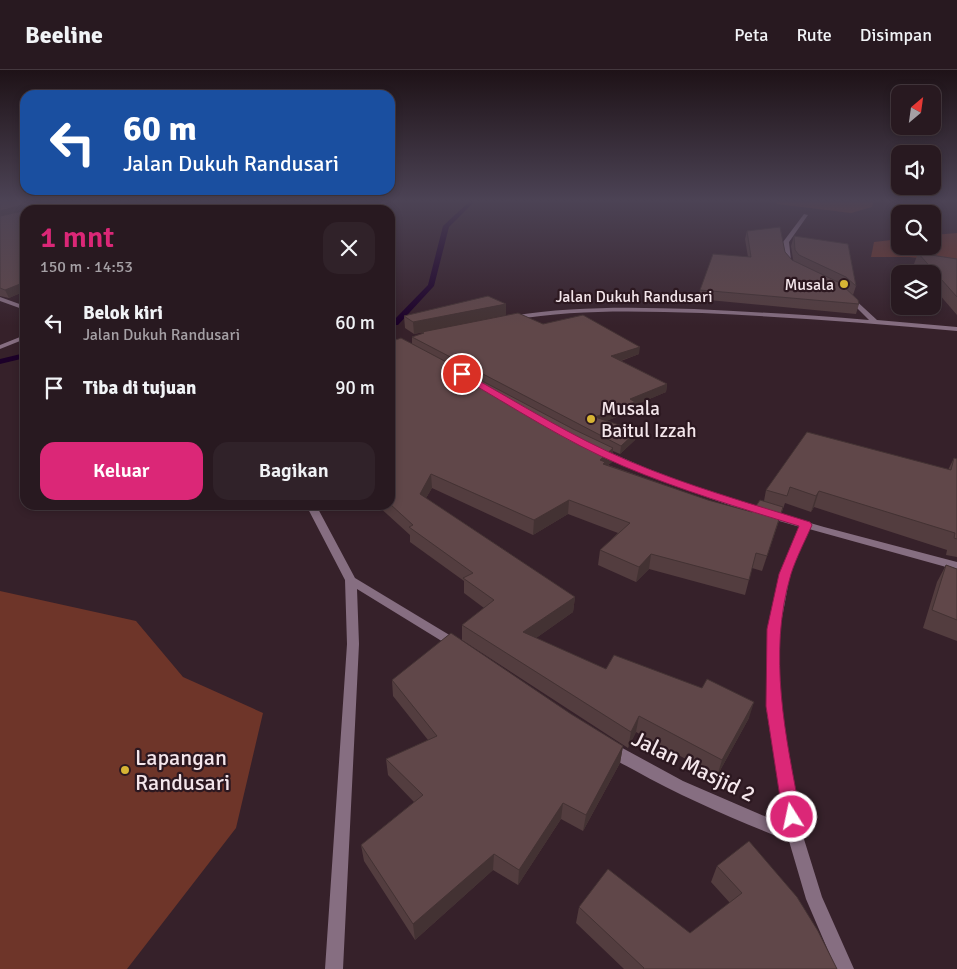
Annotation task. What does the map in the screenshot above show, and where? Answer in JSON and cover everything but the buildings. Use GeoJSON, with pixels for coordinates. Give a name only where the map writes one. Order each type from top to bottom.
{"type":"FeatureCollection","features":[{"type":"Feature","properties":{"kind":"street"},"geometry":{"type":"LineString","coordinates":[[786,242],[788,260],[794,267],[800,270]]}},
{"type":"Feature","properties":{"kind":"street"},"geometry":{"type":"LineString","coordinates":[[840,290],[874,322]]}},
{"type":"Feature","properties":{"kind":"street"},"geometry":{"type":"LineString","coordinates":[[0,299],[20,306]]}},
{"type":"Feature","properties":{"kind":"street","name":"Jalan Dukuh Randusari"},"geometry":{"type":"LineString","coordinates":[[501,320],[546,311],[621,309],[726,312],[957,329]]}},
{"type":"Feature","properties":{"kind":"street"},"geometry":{"type":"LineString","coordinates":[[0,347],[20,339]]}},
{"type":"Feature","properties":{"kind":"street"},"geometry":{"type":"LineString","coordinates":[[396,340],[420,353]]}},
{"type":"Feature","properties":{"kind":"street"},"geometry":{"type":"LineString","coordinates":[[592,447],[626,463],[688,487],[806,525],[957,566]]}},
{"type":"Feature","properties":{"kind":"street"},"geometry":{"type":"LineString","coordinates":[[314,510],[351,580],[354,644],[334,969]]}},
{"type":"Feature","properties":{"kind":"street"},"geometry":{"type":"LineString","coordinates":[[806,525],[785,574],[774,629],[773,706],[795,836],[814,899],[845,969]]}},
{"type":"Feature","properties":{"kind":"street"},"geometry":{"type":"LineString","coordinates":[[351,580],[469,653]]}},
{"type":"Feature","properties":{"kind":"street","name":"Jalan Masjid 2"},"geometry":{"type":"LineString","coordinates":[[597,740],[676,786],[710,803],[795,836]]}},
{"type":"Feature","properties":{"kind":"shaded area"},"geometry":{"type":"Polygon","coordinates":[[[874,242],[891,242],[891,255],[941,255],[941,242],[957,242],[957,262],[909,257],[871,257],[874,242]]]}},
{"type":"Feature","properties":{"kind":"shaded area","name":"Lapangan Randusari"},"geometry":{"type":"Polygon","coordinates":[[[0,591],[136,621],[183,677],[263,713],[236,828],[127,969],[0,969],[0,591]]]}},
{"type":"Feature","properties":{"kind":"waterway"},"geometry":{"type":"LineString","coordinates":[[395,323],[431,286],[442,242]]}},
{"type":"Feature","properties":{"kind":"waterway"},"geometry":{"type":"LineString","coordinates":[[0,362],[20,356]]}},
{"type":"Feature","properties":{"kind":"place","name":"Musala"},"geometry":{"type":"Point","coordinates":[844,284]}},
{"type":"Feature","properties":{"kind":"place","name":"Musala Baitul Izzah"},"geometry":{"type":"Point","coordinates":[591,419]}},
{"type":"Feature","properties":{"kind":"place","name":"Lapangan Randusari"},"geometry":{"type":"Point","coordinates":[125,770]}},
{"type":"Feature","properties":{"kind":"route"},"geometry":{"type":"LineString","coordinates":[[462,374],[520,408],[626,463],[703,493],[806,525],[785,574],[774,629],[773,706],[792,817]]}}]}
